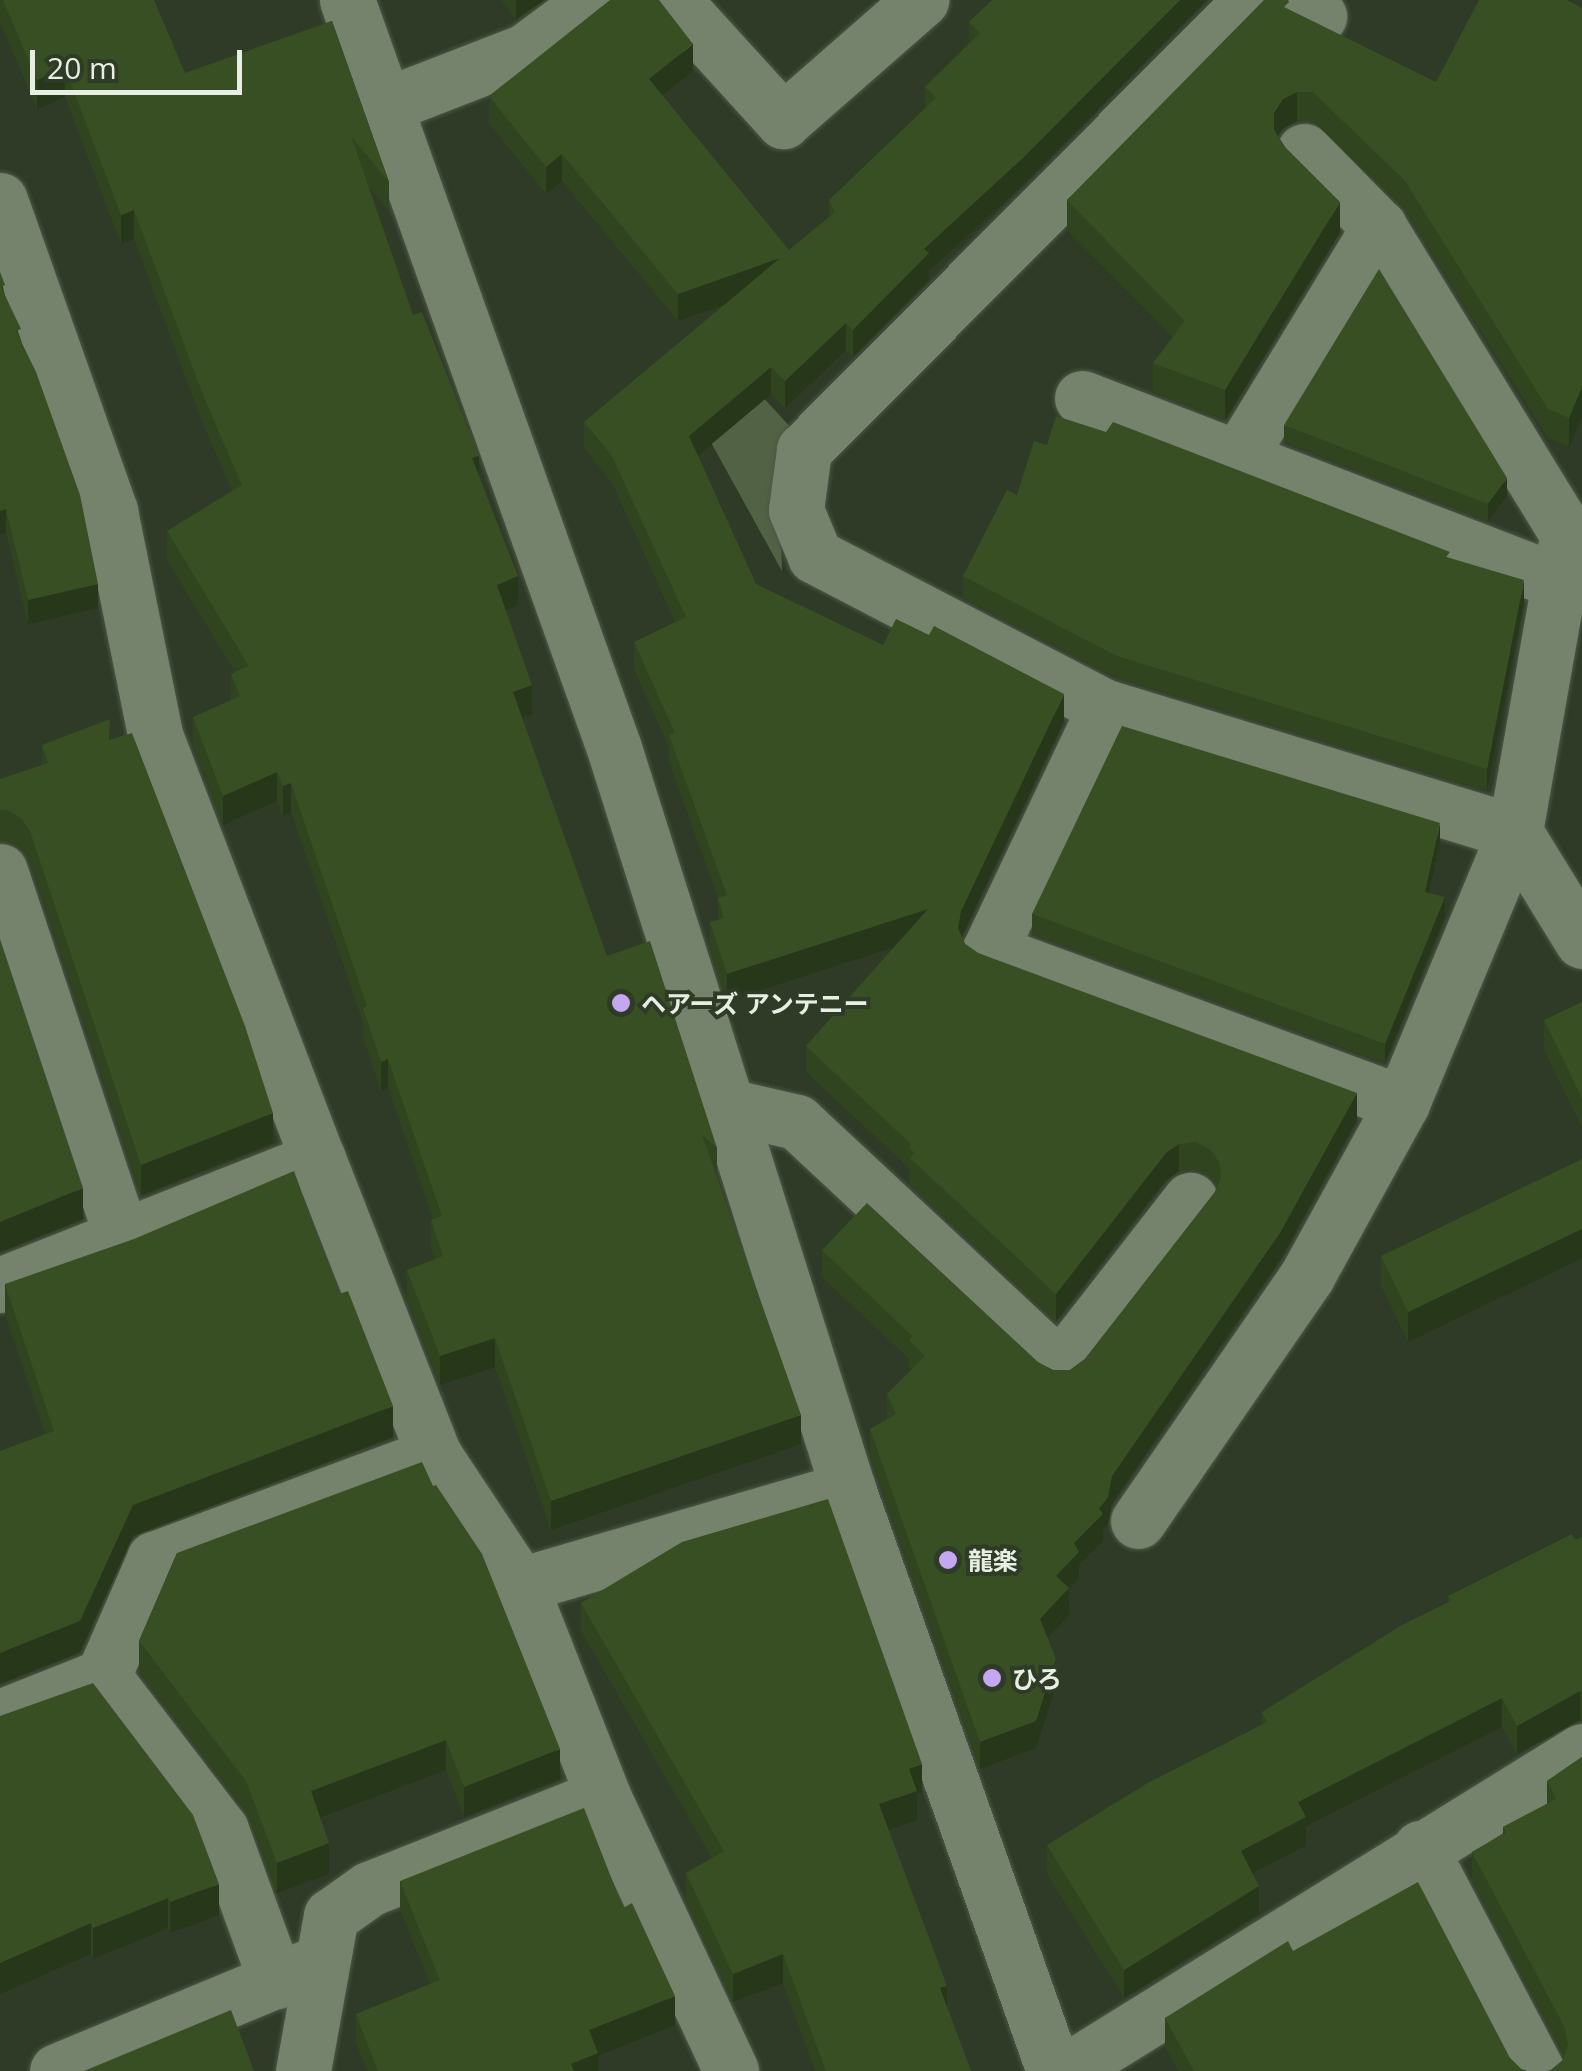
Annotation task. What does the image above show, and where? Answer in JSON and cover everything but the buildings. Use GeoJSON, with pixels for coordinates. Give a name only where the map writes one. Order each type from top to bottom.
{"type":"FeatureCollection","features":[{"type":"Feature","properties":{"kind":"street"},"geometry":{"type":"LineString","coordinates":[[347,0],[614,748],[848,1489],[1054,2071]]}},
{"type":"Feature","properties":{"kind":"street"},"geometry":{"type":"LineString","coordinates":[[386,106],[526,51],[594,0]]}},
{"type":"Feature","properties":{"kind":"street"},"geometry":{"type":"LineString","coordinates":[[673,0],[783,122],[921,0]]}},
{"type":"Feature","properties":{"kind":"street"},"geometry":{"type":"LineString","coordinates":[[1250,0],[804,450],[796,510],[816,556],[1105,707],[1515,832],[1582,942]]}},
{"type":"Feature","properties":{"kind":"street"},"geometry":{"type":"LineString","coordinates":[[1138,1522],[1307,1276],[1402,1103],[1515,832],[1569,539],[1379,227],[1304,151]]}},
{"type":"Feature","properties":{"kind":"street"},"geometry":{"type":"LineString","coordinates":[[0,200],[110,512],[156,736],[318,1159],[434,1455],[520,1585],[603,1796],[731,2071]]}},
{"type":"Feature","properties":{"kind":"street"},"geometry":{"type":"LineString","coordinates":[[1238,458],[1379,227]]}},
{"type":"Feature","properties":{"kind":"street"},"geometry":{"type":"LineString","coordinates":[[1082,398],[1238,458],[1569,539]]}},
{"type":"Feature","properties":{"kind":"street"},"geometry":{"type":"LineString","coordinates":[[1105,707],[989,951],[1402,1103]]}},
{"type":"Feature","properties":{"kind":"street"},"geometry":{"type":"LineString","coordinates":[[0,871],[123,1240]]}},
{"type":"Feature","properties":{"kind":"street"},"geometry":{"type":"LineString","coordinates":[[728,1106],[797,1122],[1060,1368],[1190,1200]]}},
{"type":"Feature","properties":{"kind":"street"},"geometry":{"type":"LineString","coordinates":[[0,1286],[318,1159]]}},
{"type":"Feature","properties":{"kind":"street"},"geometry":{"type":"LineString","coordinates":[[0,1717],[104,1676],[154,1559],[434,1455]]}},
{"type":"Feature","properties":{"kind":"street"},"geometry":{"type":"LineString","coordinates":[[520,1585],[848,1489]]}},
{"type":"Feature","properties":{"kind":"street"},"geometry":{"type":"LineString","coordinates":[[104,1676],[221,1830],[299,1971],[303,2071]]}},
{"type":"Feature","properties":{"kind":"street"},"geometry":{"type":"LineString","coordinates":[[1066,2071],[1582,1751]]}},
{"type":"Feature","properties":{"kind":"street"},"geometry":{"type":"LineString","coordinates":[[56,2071],[299,1971],[331,1916],[369,1890],[603,1796]]}},
{"type":"Feature","properties":{"kind":"street"},"geometry":{"type":"LineString","coordinates":[[1420,1848],[1537,2071]]}},
{"type":"Feature","properties":{"kind":"green space"},"geometry":{"type":"Polygon","coordinates":[[[715,345],[794,431],[778,448],[782,571],[677,381],[715,345]]]}},
{"type":"Feature","properties":{"kind":"place","name":"ヘアーズ アンテニー"},"geometry":{"type":"Point","coordinates":[621,1003]}},
{"type":"Feature","properties":{"kind":"place","name":"龍楽"},"geometry":{"type":"Point","coordinates":[948,1560]}},
{"type":"Feature","properties":{"kind":"place","name":"ひろ"},"geometry":{"type":"Point","coordinates":[992,1678]}}]}
